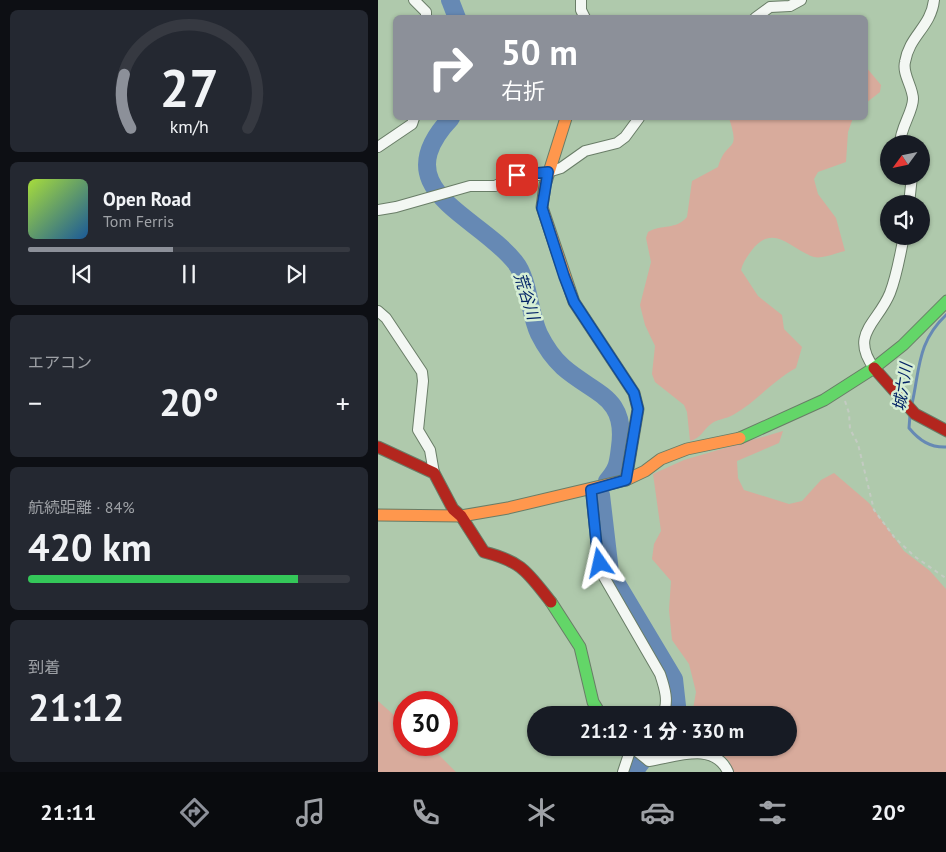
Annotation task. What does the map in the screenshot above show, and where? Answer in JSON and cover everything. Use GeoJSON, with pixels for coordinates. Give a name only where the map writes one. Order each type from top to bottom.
{"type":"FeatureCollection","features":[{"type":"Feature","properties":{"kind":"street"},"geometry":{"type":"LineString","coordinates":[[414,0],[426,12],[426,15]]}},
{"type":"Feature","properties":{"kind":"street"},"geometry":{"type":"LineString","coordinates":[[581,0],[583,15]]}},
{"type":"Feature","properties":{"kind":"street"},"geometry":{"type":"LineString","coordinates":[[759,15],[770,7],[790,6],[801,0]]}},
{"type":"Feature","properties":{"kind":"street"},"geometry":{"type":"LineString","coordinates":[[902,135],[913,100],[904,63],[911,42],[932,14],[934,0]]}},
{"type":"Feature","properties":{"kind":"street"},"geometry":{"type":"LineString","coordinates":[[378,147],[412,124],[413,120]]}},
{"type":"Feature","properties":{"kind":"street"},"geometry":{"type":"LineString","coordinates":[[565,120],[548,172],[542,208],[574,302],[634,393],[638,409],[626,480]]}},
{"type":"Feature","properties":{"kind":"street"},"geometry":{"type":"LineString","coordinates":[[378,210],[396,207],[470,186],[494,186],[517,175],[548,172],[561,168],[585,151],[617,143],[637,120]]}},
{"type":"Feature","properties":{"kind":"street"},"geometry":{"type":"LineString","coordinates":[[902,245],[890,294],[868,328],[864,342],[865,355],[895,394],[920,418],[946,431]]}},
{"type":"Feature","properties":{"kind":"street"},"geometry":{"type":"LineString","coordinates":[[378,515],[461,516],[591,490],[626,480],[644,471],[661,459],[687,449],[744,437],[824,400],[874,368],[903,345],[946,300]]}},
{"type":"Feature","properties":{"kind":"street"},"geometry":{"type":"LineString","coordinates":[[378,311],[386,318],[422,372],[423,381],[418,430],[430,450],[434,473],[443,487],[453,510],[461,516],[484,552],[508,558],[523,567],[557,609],[566,628],[580,647],[595,706]]}},
{"type":"Feature","properties":{"kind":"street"},"geometry":{"type":"LineString","coordinates":[[378,447],[434,473]]}},
{"type":"Feature","properties":{"kind":"street"},"geometry":{"type":"LineString","coordinates":[[591,490],[597,549],[604,577],[660,674],[666,690],[664,706]]}},
{"type":"Feature","properties":{"kind":"street"},"geometry":{"type":"LineString","coordinates":[[624,772],[630,756]]}},
{"type":"Feature","properties":{"kind":"street"},"geometry":{"type":"LineString","coordinates":[[643,756],[649,761],[681,756]]}},
{"type":"Feature","properties":{"kind":"street"},"geometry":{"type":"LineString","coordinates":[[715,756],[723,762],[728,772]]}},
{"type":"Feature","properties":{"kind":"path"},"geometry":{"type":"LineString","coordinates":[[840,390],[849,413],[850,430],[858,444],[874,510],[895,538],[914,556],[946,578]]}},
{"type":"Feature","properties":{"kind":"shaded area"},"geometry":{"type":"Polygon","coordinates":[[[868,69],[881,85],[880,92],[868,101],[868,69]]]}},
{"type":"Feature","properties":{"kind":"shaded area"},"geometry":{"type":"Polygon","coordinates":[[[730,120],[852,120],[848,132],[846,162],[818,172],[814,179],[818,194],[836,218],[845,251],[825,257],[814,257],[783,240],[775,238],[768,238],[760,242],[752,250],[741,270],[758,296],[782,315],[784,329],[802,347],[796,368],[779,379],[741,410],[713,422],[699,436],[690,441],[687,412],[684,405],[655,382],[652,374],[655,346],[645,325],[640,305],[651,262],[646,238],[648,232],[678,224],[687,217],[692,181],[718,167],[725,152],[733,142],[730,120]]]}},
{"type":"Feature","properties":{"kind":"shaded area"},"geometry":{"type":"Polygon","coordinates":[[[783,431],[779,443],[737,461],[738,478],[744,490],[789,504],[802,501],[821,480],[834,473],[869,503],[904,551],[930,571],[946,589],[946,772],[731,772],[730,762],[724,756],[797,756],[797,706],[694,706],[696,692],[689,664],[672,640],[669,610],[671,581],[652,559],[654,544],[661,531],[653,474],[684,460],[783,431]]]}},
{"type":"Feature","properties":{"kind":"shaded area"},"geometry":{"type":"Polygon","coordinates":[[[378,701],[393,714],[393,756],[440,756],[456,772],[378,772],[378,701]]]}},
{"type":"Feature","properties":{"kind":"waterway","name":"荒谷川"},"geometry":{"type":"LineString","coordinates":[[450,0],[456,15]]}},
{"type":"Feature","properties":{"kind":"waterway","name":"荒谷川"},"geometry":{"type":"LineString","coordinates":[[450,120],[433,143],[427,164],[431,183],[443,199],[499,245],[515,262],[523,277],[539,334],[553,356],[563,367],[606,398],[619,417],[621,430],[619,457],[617,465],[607,481]]}},
{"type":"Feature","properties":{"kind":"waterway","name":"城六川"},"geometry":{"type":"LineString","coordinates":[[912,404],[921,356],[925,345],[937,324],[947,314]]}},
{"type":"Feature","properties":{"kind":"waterway","name":"城六川"},"geometry":{"type":"LineString","coordinates":[[910,415],[909,428],[917,436],[930,445],[947,447]]}},
{"type":"Feature","properties":{"kind":"waterway","name":"荒谷川"},"geometry":{"type":"LineString","coordinates":[[601,495],[610,572],[674,679],[677,706]]}},
{"type":"Feature","properties":{"kind":"waterway","name":"荒谷川"},"geometry":{"type":"LineString","coordinates":[[634,772],[646,756]]}},
{"type":"Feature","properties":{"kind":"traffic: fast"},"geometry":{"type":"LineString","coordinates":[[740,438],[824,400],[874,368],[903,345],[947,301]]}},
{"type":"Feature","properties":{"kind":"traffic: fast"},"geometry":{"type":"LineString","coordinates":[[551,602],[580,647],[595,706]]}},
{"type":"Feature","properties":{"kind":"traffic: slow"},"geometry":{"type":"LineString","coordinates":[[565,120],[545,185],[542,207],[574,302],[634,393],[638,409],[626,480]]}},
{"type":"Feature","properties":{"kind":"traffic: slow"},"geometry":{"type":"LineString","coordinates":[[378,515],[461,516],[508,508],[626,480],[645,471],[661,459],[687,449],[740,438]]}},
{"type":"Feature","properties":{"kind":"traffic: jam"},"geometry":{"type":"LineString","coordinates":[[874,368],[915,414],[947,431]]}},
{"type":"Feature","properties":{"kind":"traffic: jam"},"geometry":{"type":"LineString","coordinates":[[378,447],[434,473],[453,509],[461,516],[484,552],[516,564],[530,576],[551,602]]}},
{"type":"Feature","properties":{"kind":"route"},"geometry":{"type":"LineString","coordinates":[[517,175],[548,172],[542,208],[564,276],[574,302],[634,393],[638,409],[626,480],[591,490],[600,563]]}}]}
